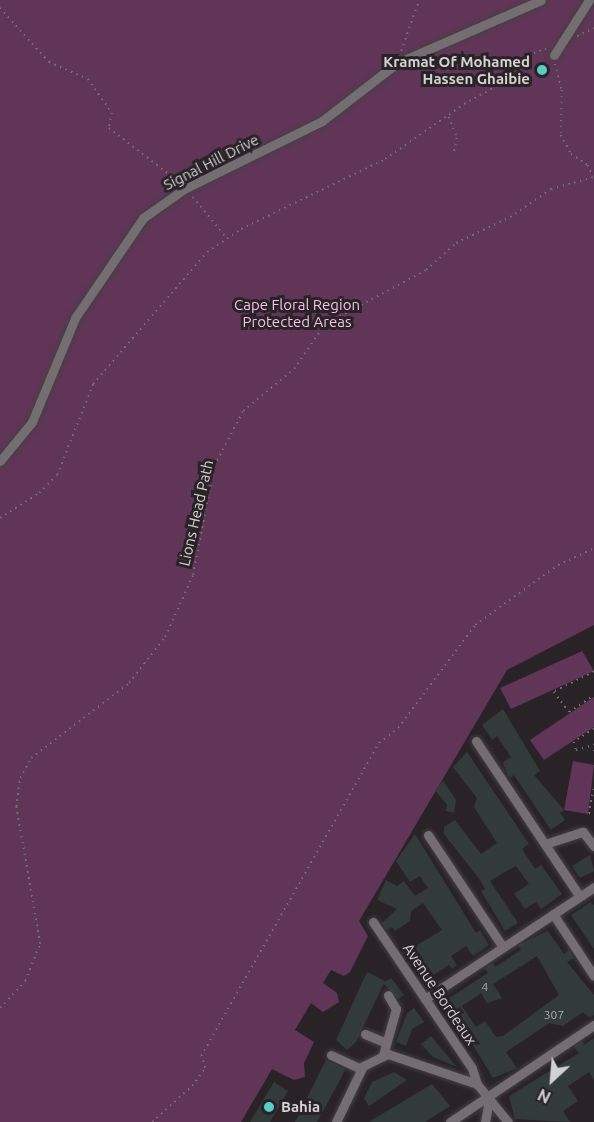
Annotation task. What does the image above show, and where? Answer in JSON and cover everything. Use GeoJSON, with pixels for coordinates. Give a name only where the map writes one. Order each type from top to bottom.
{"type":"FeatureCollection","features":[{"type":"Feature","properties":{"kind":"street","name":"Signal Hill Drive"},"geometry":{"type":"LineString","coordinates":[[0,461],[31,425],[68,330],[127,236],[143,218],[185,189],[308,130],[397,63],[541,0]]}},
{"type":"Feature","properties":{"kind":"street"},"geometry":{"type":"LineString","coordinates":[[554,55],[589,0]]}},
{"type":"Feature","properties":{"kind":"street"},"geometry":{"type":"LineString","coordinates":[[476,741],[579,897]]}},
{"type":"Feature","properties":{"kind":"street"},"geometry":{"type":"LineString","coordinates":[[545,844],[583,832],[594,846]]}},
{"type":"Feature","properties":{"kind":"street"},"geometry":{"type":"LineString","coordinates":[[428,835],[503,947]]}},
{"type":"Feature","properties":{"kind":"street"},"geometry":{"type":"LineString","coordinates":[[425,999],[594,887]]}},
{"type":"Feature","properties":{"kind":"street"},"geometry":{"type":"LineString","coordinates":[[553,914],[594,976]]}},
{"type":"Feature","properties":{"kind":"street","name":"Avenue Bordeaux"},"geometry":{"type":"LineString","coordinates":[[373,922],[472,1068],[477,1084]]}},
{"type":"Feature","properties":{"kind":"street"},"geometry":{"type":"LineString","coordinates":[[336,1122],[361,1069],[382,1055],[384,1042],[396,1009],[388,995]]}},
{"type":"Feature","properties":{"kind":"street"},"geometry":{"type":"LineString","coordinates":[[450,1122],[594,1025]]}},
{"type":"Feature","properties":{"kind":"street"},"geometry":{"type":"LineString","coordinates":[[365,1034],[384,1042]]}},
{"type":"Feature","properties":{"kind":"street"},"geometry":{"type":"LineString","coordinates":[[331,1055],[361,1069]]}},
{"type":"Feature","properties":{"kind":"street"},"geometry":{"type":"LineString","coordinates":[[382,1055],[477,1084],[490,1095],[508,1122]]}},
{"type":"Feature","properties":{"kind":"street"},"geometry":{"type":"LineString","coordinates":[[485,1122],[490,1095]]}},
{"type":"Feature","properties":{"kind":"path"},"geometry":{"type":"LineString","coordinates":[[397,63],[419,0]]}},
{"type":"Feature","properties":{"kind":"path"},"geometry":{"type":"LineString","coordinates":[[0,8],[49,62],[88,79],[111,113],[109,128],[185,189],[226,237]]}},
{"type":"Feature","properties":{"kind":"path"},"geometry":{"type":"LineString","coordinates":[[0,518],[39,493],[57,475],[93,384],[146,328],[172,291],[226,237],[329,190],[518,75],[528,55],[594,28]]}},
{"type":"Feature","properties":{"kind":"path"},"geometry":{"type":"LineString","coordinates":[[554,55],[555,77],[562,90],[561,135],[571,154],[588,165],[594,177]]}},
{"type":"Feature","properties":{"kind":"path"},"geometry":{"type":"LineString","coordinates":[[448,116],[457,138],[454,153]]}},
{"type":"Feature","properties":{"kind":"path","name":"Lions Head Path"},"geometry":{"type":"LineString","coordinates":[[0,1008],[25,981],[40,944],[16,807],[20,778],[31,758],[129,683],[165,637],[193,575],[214,466],[243,411],[294,369],[324,325],[426,270],[456,243],[502,222],[551,189],[594,177]]}},
{"type":"Feature","properties":{"kind":"path"},"geometry":{"type":"LineString","coordinates":[[152,1122],[192,1086],[205,1068],[201,1056],[379,743],[398,728],[475,625],[558,565],[594,548]]}},
{"type":"Feature","properties":{"kind":"path"},"geometry":{"type":"LineString","coordinates":[[594,672],[554,692],[569,712],[594,695]]}},
{"type":"Feature","properties":{"kind":"path"},"geometry":{"type":"LineString","coordinates":[[594,729],[574,742],[576,750],[594,745]]}},
{"type":"Feature","properties":{"kind":"path"},"geometry":{"type":"LineString","coordinates":[[583,748],[584,753]]}},
{"type":"Feature","properties":{"kind":"path"},"geometry":{"type":"LineString","coordinates":[[594,789],[589,813],[594,815]]}},
{"type":"Feature","properties":{"kind":"green space","name":"Cape Floral Region Protected Areas"},"geometry":{"type":"Polygon","coordinates":[[[0,0],[594,0],[594,625],[507,670],[359,921],[368,936],[350,972],[344,976],[331,970],[323,983],[337,993],[339,1002],[323,1012],[311,1003],[295,1030],[314,1042],[304,1063],[305,1077],[294,1080],[272,1069],[241,1122],[0,1122],[0,0]]]}},
{"type":"Feature","properties":{"kind":"green space"},"geometry":{"type":"Polygon","coordinates":[[[582,651],[594,671],[511,709],[500,688],[582,651]]]}},
{"type":"Feature","properties":{"kind":"green space"},"geometry":{"type":"Polygon","coordinates":[[[594,697],[594,727],[544,760],[530,740],[594,697]]]}},
{"type":"Feature","properties":{"kind":"green space"},"geometry":{"type":"Polygon","coordinates":[[[573,761],[594,765],[588,814],[564,810],[573,761]]]}},
{"type":"Feature","properties":{"kind":"building"},"geometry":{"type":"Polygon","coordinates":[[[503,709],[540,771],[534,775],[564,810],[560,813],[565,820],[551,830],[514,775],[510,778],[506,771],[503,762],[511,757],[497,736],[492,740],[482,725],[503,709]]]}},
{"type":"Feature","properties":{"kind":"building"},"geometry":{"type":"Polygon","coordinates":[[[467,752],[529,844],[522,849],[535,869],[541,865],[562,894],[541,909],[536,902],[525,909],[514,894],[529,884],[516,866],[490,881],[518,923],[505,931],[481,891],[485,889],[480,880],[444,834],[444,827],[455,820],[481,854],[497,843],[474,807],[477,798],[453,767],[467,752]]]}},
{"type":"Feature","properties":{"kind":"building"},"geometry":{"type":"Polygon","coordinates":[[[443,781],[456,800],[454,813],[446,811],[447,805],[435,790],[443,781]]]}},
{"type":"Feature","properties":{"kind":"building"},"geometry":{"type":"Polygon","coordinates":[[[415,834],[476,933],[480,930],[489,945],[473,956],[466,946],[451,956],[457,965],[452,969],[449,965],[424,981],[404,953],[442,930],[423,903],[411,911],[410,921],[395,931],[392,927],[387,930],[382,923],[397,909],[377,900],[386,880],[397,886],[404,881],[415,896],[428,888],[420,876],[410,882],[396,861],[415,834]]]}},
{"type":"Feature","properties":{"kind":"building"},"geometry":{"type":"Polygon","coordinates":[[[590,855],[594,871],[580,878],[572,866],[590,855]]]}},
{"type":"Feature","properties":{"kind":"building"},"geometry":{"type":"Polygon","coordinates":[[[591,902],[594,906],[594,949],[571,915],[591,902]]]}},
{"type":"Feature","properties":{"kind":"building"},"geometry":{"type":"Polygon","coordinates":[[[548,931],[564,954],[569,950],[574,958],[567,962],[594,995],[594,1015],[590,1018],[583,1012],[563,1026],[549,1023],[506,1052],[517,1068],[493,1078],[446,1000],[488,973],[485,968],[493,963],[495,967],[521,950],[518,945],[548,931]],[[537,956],[493,984],[502,998],[487,1003],[481,993],[462,1006],[476,1027],[485,1021],[496,1037],[503,1036],[559,995],[537,956]]]}},
{"type":"Feature","properties":{"kind":"building"},"geometry":{"type":"Polygon","coordinates":[[[367,972],[385,981],[356,1042],[347,1050],[336,1040],[367,972]]]}},
{"type":"Feature","properties":{"kind":"building"},"geometry":{"type":"Polygon","coordinates":[[[391,978],[404,995],[398,999],[383,983],[391,978]]]}},
{"type":"Feature","properties":{"kind":"building"},"geometry":{"type":"Polygon","coordinates":[[[414,1008],[424,1022],[412,1029],[406,1046],[396,1042],[407,1013],[414,1008]]]}},
{"type":"Feature","properties":{"kind":"building"},"geometry":{"type":"Polygon","coordinates":[[[431,1036],[457,1067],[433,1057],[421,1044],[431,1036]]]}},
{"type":"Feature","properties":{"kind":"building"},"geometry":{"type":"Polygon","coordinates":[[[594,1038],[594,1080],[589,1072],[568,1086],[578,1101],[563,1111],[570,1122],[515,1119],[509,1096],[579,1053],[574,1047],[582,1041],[584,1045],[594,1038]]]}},
{"type":"Feature","properties":{"kind":"building"},"geometry":{"type":"Polygon","coordinates":[[[326,1060],[345,1069],[342,1076],[317,1122],[295,1122],[326,1060]]]}},
{"type":"Feature","properties":{"kind":"building"},"geometry":{"type":"Polygon","coordinates":[[[394,1072],[407,1080],[369,1106],[364,1098],[372,1082],[394,1072]]]}},
{"type":"Feature","properties":{"kind":"building","name":"Bahia"},"geometry":{"type":"Polygon","coordinates":[[[274,1082],[288,1091],[270,1122],[250,1122],[274,1082]]]}},
{"type":"Feature","properties":{"kind":"building"},"geometry":{"type":"Polygon","coordinates":[[[432,1084],[450,1106],[425,1122],[369,1122],[432,1084]]]}},
{"type":"Feature","properties":{"kind":"place","name":"Kramat Of Mohamed Hassen Ghaibie"},"geometry":{"type":"Point","coordinates":[542,70]}},
{"type":"Feature","properties":{"kind":"place","name":"Bahia"},"geometry":{"type":"Point","coordinates":[269,1107]}}]}
